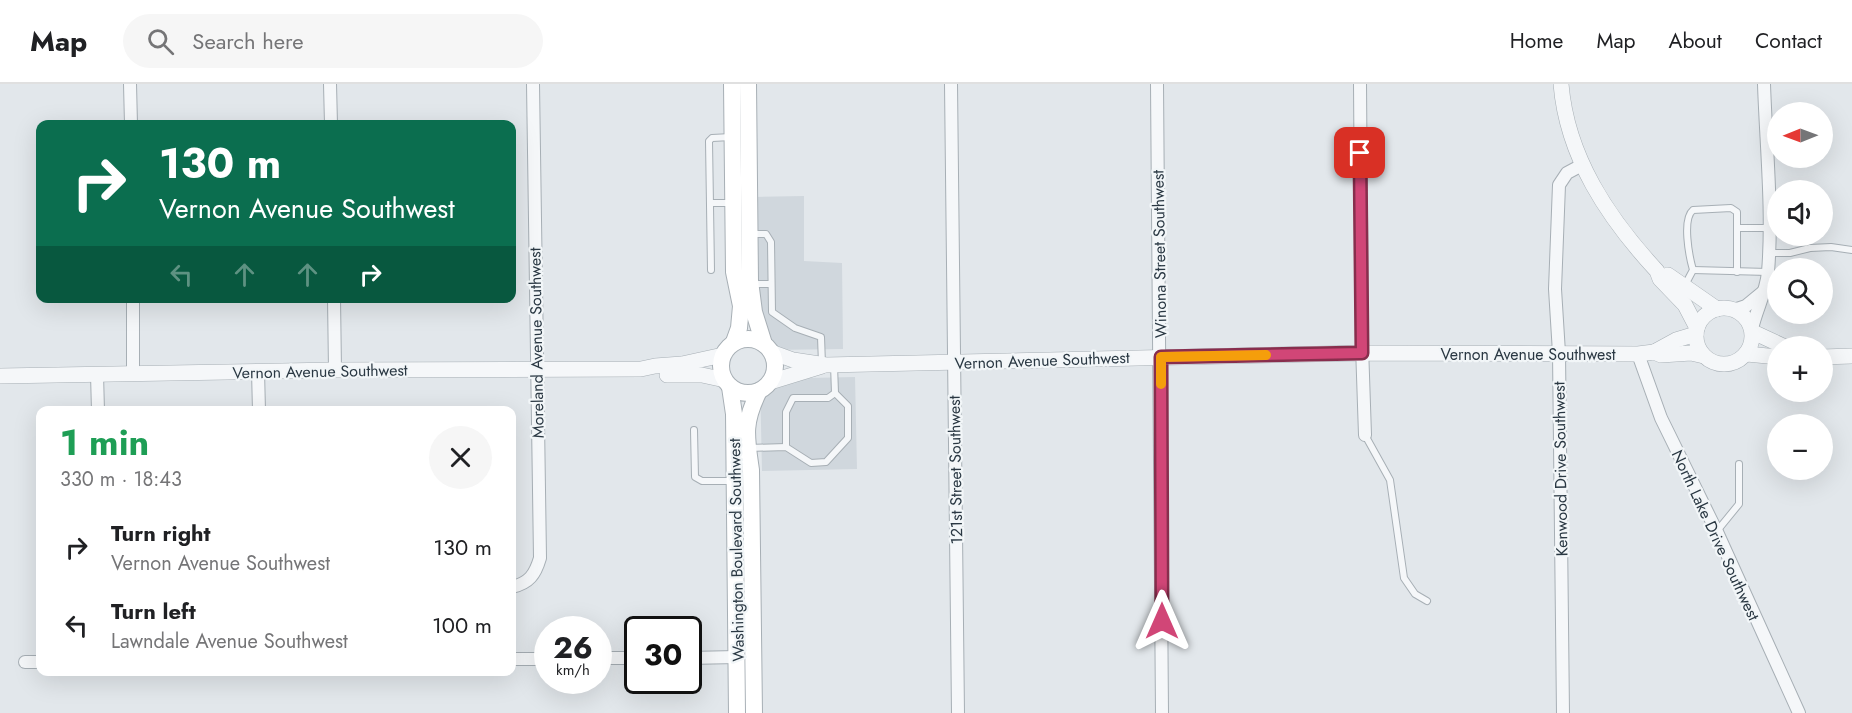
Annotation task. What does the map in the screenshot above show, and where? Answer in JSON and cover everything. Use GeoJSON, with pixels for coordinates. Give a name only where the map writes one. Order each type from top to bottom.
{"type":"FeatureCollection","features":[{"type":"Feature","properties":{"kind":"main road"},"geometry":{"type":"LineString","coordinates":[[732,84],[734,273],[741,306],[740,328],[721,364],[727,384],[746,393],[765,386],[775,364],[754,312],[750,284],[748,84]]}},
{"type":"Feature","properties":{"kind":"main road"},"geometry":{"type":"LineString","coordinates":[[728,349],[742,339],[752,339],[767,348]]}},
{"type":"Feature","properties":{"kind":"main road","name":"Washington Boulevard Southwest"},"geometry":{"type":"LineString","coordinates":[[727,384],[734,414],[737,713]]}},
{"type":"Feature","properties":{"kind":"main road","name":"Washington Boulevard Southwest"},"geometry":{"type":"LineString","coordinates":[[754,713],[750,470],[746,425],[751,407],[765,386]]}},
{"type":"Feature","properties":{"kind":"street"},"geometry":{"type":"LineString","coordinates":[[130,84],[131,120]]}},
{"type":"Feature","properties":{"kind":"street"},"geometry":{"type":"LineString","coordinates":[[330,84],[331,120]]}},
{"type":"Feature","properties":{"kind":"street","name":"Moreland Avenue Southwest"},"geometry":{"type":"LineString","coordinates":[[516,586],[526,583],[536,573],[540,558],[533,84]]}},
{"type":"Feature","properties":{"kind":"street","name":"121st Street Southwest"},"geometry":{"type":"LineString","coordinates":[[951,84],[958,713]]}},
{"type":"Feature","properties":{"kind":"street","name":"Winona Street Southwest"},"geometry":{"type":"LineString","coordinates":[[1157,84],[1161,357],[1162,713]]}},
{"type":"Feature","properties":{"kind":"street"},"geometry":{"type":"LineString","coordinates":[[1360,84],[1362,353],[1365,435]]}},
{"type":"Feature","properties":{"kind":"street"},"geometry":{"type":"LineString","coordinates":[[1561,84],[1565,111],[1582,165],[1616,224],[1657,271],[1660,279],[1685,305],[1696,331],[1696,343],[1704,356],[1716,363],[1724,364],[1740,360],[1747,354],[1752,343],[1754,317],[1767,277]]}},
{"type":"Feature","properties":{"kind":"street"},"geometry":{"type":"LineString","coordinates":[[1764,84],[1767,180]]}},
{"type":"Feature","properties":{"kind":"street","name":"Kenwood Drive Southwest"},"geometry":{"type":"LineString","coordinates":[[1563,713],[1555,289],[1559,185],[1567,173],[1582,165]]}},
{"type":"Feature","properties":{"kind":"street"},"geometry":{"type":"LineString","coordinates":[[1768,246],[1768,258]]}},
{"type":"Feature","properties":{"kind":"street"},"geometry":{"type":"LineString","coordinates":[[1657,271],[1665,273],[1717,309],[1734,310],[1746,306],[1764,291]]}},
{"type":"Feature","properties":{"kind":"street"},"geometry":{"type":"LineString","coordinates":[[133,303],[134,374]]}},
{"type":"Feature","properties":{"kind":"street"},"geometry":{"type":"LineString","coordinates":[[334,303],[335,370]]}},
{"type":"Feature","properties":{"kind":"street"},"geometry":{"type":"LineString","coordinates":[[1696,331],[1704,317],[1717,309]]}},
{"type":"Feature","properties":{"kind":"street"},"geometry":{"type":"LineString","coordinates":[[1734,310],[1746,317],[1752,331],[1767,338]]}},
{"type":"Feature","properties":{"kind":"street","name":"Vernon Avenue Southwest"},"geometry":{"type":"LineString","coordinates":[[767,348],[793,360],[827,365],[1362,353],[1638,354],[1654,352],[1696,331]]}},
{"type":"Feature","properties":{"kind":"street","name":"Vernon Avenue Southwest"},"geometry":{"type":"LineString","coordinates":[[0,376],[335,370],[641,369],[682,364],[728,349]]}},
{"type":"Feature","properties":{"kind":"street","name":"Vernon Avenue Southwest"},"geometry":{"type":"LineString","coordinates":[[1654,352],[1661,355],[1691,353],[1704,356]]}},
{"type":"Feature","properties":{"kind":"street","name":"North Lake Drive Southwest"},"geometry":{"type":"LineString","coordinates":[[1638,354],[1661,418],[1717,532],[1799,713]]}},
{"type":"Feature","properties":{"kind":"street"},"geometry":{"type":"LineString","coordinates":[[1747,354],[1767,356]]}},
{"type":"Feature","properties":{"kind":"street"},"geometry":{"type":"LineString","coordinates":[[1833,356],[1852,356]]}},
{"type":"Feature","properties":{"kind":"street","name":"Vernon Avenue Southwest"},"geometry":{"type":"LineString","coordinates":[[765,386],[827,365]]}},
{"type":"Feature","properties":{"kind":"street","name":"Vernon Avenue Southwest"},"geometry":{"type":"LineString","coordinates":[[641,369],[656,375],[711,376],[727,384]]}},
{"type":"Feature","properties":{"kind":"street"},"geometry":{"type":"LineString","coordinates":[[258,371],[259,406]]}},
{"type":"Feature","properties":{"kind":"street"},"geometry":{"type":"LineString","coordinates":[[97,374],[98,406]]}},
{"type":"Feature","properties":{"kind":"street"},"geometry":{"type":"LineString","coordinates":[[702,658],[737,657]]}},
{"type":"Feature","properties":{"kind":"street"},"geometry":{"type":"LineString","coordinates":[[516,659],[534,659]]}},
{"type":"Feature","properties":{"kind":"street"},"geometry":{"type":"LineString","coordinates":[[25,662],[36,662]]}},
{"type":"Feature","properties":{"kind":"lane"},"geometry":{"type":"LineString","coordinates":[[711,270],[709,141],[712,138],[733,137]]}},
{"type":"Feature","properties":{"kind":"lane"},"geometry":{"type":"LineString","coordinates":[[710,203],[733,202]]}},
{"type":"Feature","properties":{"kind":"lane"},"geometry":{"type":"LineString","coordinates":[[1684,287],[1692,270],[1687,218],[1689,212],[1693,210],[1734,209],[1737,212],[1737,272]]}},
{"type":"Feature","properties":{"kind":"lane"},"geometry":{"type":"LineString","coordinates":[[1737,228],[1767,228]]}},
{"type":"Feature","properties":{"kind":"lane"},"geometry":{"type":"LineString","coordinates":[[748,448],[786,447],[811,463],[826,462],[848,438],[848,406],[835,393],[821,337],[795,328],[772,312],[771,242],[766,234],[750,234]]}},
{"type":"Feature","properties":{"kind":"lane"},"geometry":{"type":"LineString","coordinates":[[1768,253],[1790,253],[1810,248],[1831,247],[1852,250]]}},
{"type":"Feature","properties":{"kind":"lane"},"geometry":{"type":"LineString","coordinates":[[1692,270],[1767,272]]}},
{"type":"Feature","properties":{"kind":"lane"},"geometry":{"type":"LineString","coordinates":[[750,284],[771,284]]}},
{"type":"Feature","properties":{"kind":"lane"},"geometry":{"type":"LineString","coordinates":[[786,447],[786,412],[794,398],[828,398],[835,393]]}},
{"type":"Feature","properties":{"kind":"lane"},"geometry":{"type":"LineString","coordinates":[[694,430],[695,477],[702,481],[735,481]]}},
{"type":"Feature","properties":{"kind":"lane"},"geometry":{"type":"LineString","coordinates":[[1365,435],[1390,480],[1395,501],[1404,578],[1415,594],[1427,601]]}},
{"type":"Feature","properties":{"kind":"lane"},"geometry":{"type":"LineString","coordinates":[[1717,532],[1739,504],[1739,464]]}},
{"type":"Feature","properties":{"kind":"shaded area"},"geometry":{"type":"Polygon","coordinates":[[[804,196],[804,261],[842,263],[843,349],[771,350],[758,333],[755,197],[804,196]]]}},
{"type":"Feature","properties":{"kind":"shaded area"},"geometry":{"type":"Polygon","coordinates":[[[855,377],[857,469],[762,471],[760,379],[855,377]]]}},
{"type":"Feature","properties":{"kind":"slow traffic"},"geometry":{"type":"LineString","coordinates":[[1161,384],[1161,357],[1266,355]]}},
{"type":"Feature","properties":{"kind":"route"},"geometry":{"type":"LineString","coordinates":[[1162,621],[1161,357],[1362,353],[1360,153]]}}]}
